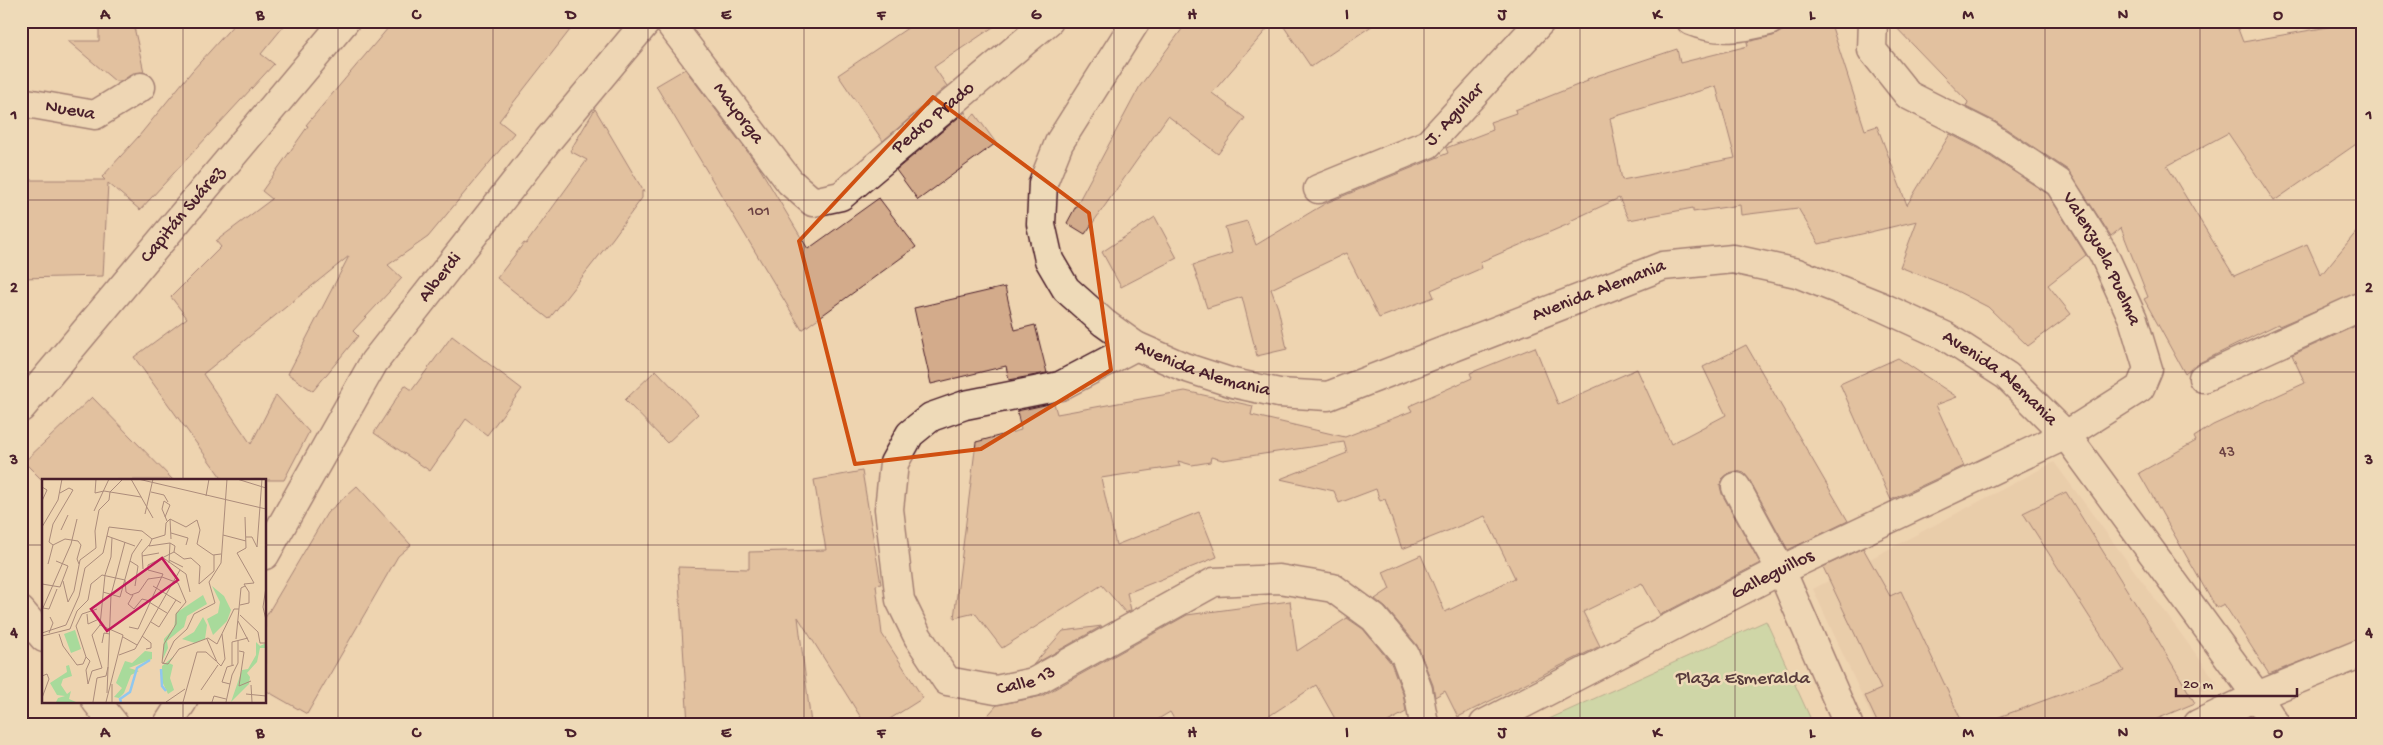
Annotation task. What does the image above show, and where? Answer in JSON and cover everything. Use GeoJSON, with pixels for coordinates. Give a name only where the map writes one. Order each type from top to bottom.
{"type":"FeatureCollection","features":[{"type":"Feature","properties":{"kind":"street","name":"Capitán Suárez"},"geometry":{"type":"LineString","coordinates":[[21,408],[345,21]]}},
{"type":"Feature","properties":{"kind":"street","name":"Alberdi"},"geometry":{"type":"LineString","coordinates":[[266,553],[374,362],[548,140],[647,21]]}},
{"type":"Feature","properties":{"kind":"street","name":"Mayorga"},"geometry":{"type":"LineString","coordinates":[[668,21],[790,182],[813,202]]}},
{"type":"Feature","properties":{"kind":"street","name":"Pedro Prado"},"geometry":{"type":"LineString","coordinates":[[813,202],[841,196],[1049,21]]}},
{"type":"Feature","properties":{"kind":"street","name":"Avenida Alemania"},"geometry":{"type":"LineString","coordinates":[[1136,21],[1059,143],[1043,183],[1041,224],[1049,260],[1066,289],[1104,323],[1136,346],[1184,367],[1234,383],[1279,393],[1328,396],[1663,266],[1733,259],[1798,273],[1880,306],[1945,336],[2007,376],[2066,435],[2257,696],[2275,724]]}},
{"type":"Feature","properties":{"kind":"street","name":"J. Aguilar"},"geometry":{"type":"LineString","coordinates":[[1318,189],[1428,144],[1541,21]]}},
{"type":"Feature","properties":{"kind":"street"},"geometry":{"type":"LineString","coordinates":[[1691,21],[1707,28],[1745,27],[1769,21]]}},
{"type":"Feature","properties":{"kind":"street","name":"Valenzuela Puelma"},"geometry":{"type":"LineString","coordinates":[[1873,21],[1872,50],[1908,96],[1987,134],[2059,182],[2103,253],[2133,318],[2148,368],[2140,388],[2066,435]]}},
{"type":"Feature","properties":{"kind":"street","name":"Nueva"},"geometry":{"type":"LineString","coordinates":[[21,102],[95,115],[141,88]]}},
{"type":"Feature","properties":{"kind":"street"},"geometry":{"type":"LineString","coordinates":[[2203,378],[2362,306]]}},
{"type":"Feature","properties":{"kind":"street","name":"Calle 13"},"geometry":{"type":"LineString","coordinates":[[1136,346],[1060,386],[965,405],[931,417],[910,434],[894,463],[889,509],[900,600],[918,636],[947,681],[996,690],[1034,682],[1214,582],[1279,579],[1333,588],[1374,618],[1405,655],[1418,690],[1424,724]]}},
{"type":"Feature","properties":{"kind":"street","name":"Galleguillos"},"geometry":{"type":"LineString","coordinates":[[1484,724],[1781,570],[2066,435]]}},
{"type":"Feature","properties":{"kind":"street"},"geometry":{"type":"LineString","coordinates":[[1736,486],[1781,570],[1848,724]]}},
{"type":"Feature","properties":{"kind":"street"},"geometry":{"type":"LineString","coordinates":[[21,611],[42,636]]}},
{"type":"Feature","properties":{"kind":"street"},"geometry":{"type":"LineString","coordinates":[[2198,724],[2257,696],[2362,653]]}},
{"type":"Feature","properties":{"kind":"street"},"geometry":{"type":"LineString","coordinates":[[97,702],[114,724]]}},
{"type":"Feature","properties":{"kind":"street"},"geometry":{"type":"LineString","coordinates":[[168,724],[182,702]]}},
{"type":"Feature","properties":{"kind":"highlighted area"},"geometry":{"type":"Polygon","coordinates":[[[933,97],[1089,213],[1111,370],[981,449],[855,464],[799,241],[933,97]]]}},
{"type":"Feature","properties":{"kind":"shaded area"},"geometry":{"type":"Polygon","coordinates":[[[2054,462],[2218,684],[2119,724],[1875,724],[1813,589],[2054,462]]]}},
{"type":"Feature","properties":{"kind":"green space","name":"Plaza Esmeralda"},"geometry":{"type":"Polygon","coordinates":[[[1766,621],[1813,724],[1538,724],[1766,621]]]}},
{"type":"Feature","properties":{"kind":"building"},"geometry":{"type":"Polygon","coordinates":[[[237,21],[288,21],[261,54],[274,64],[140,210],[108,183],[103,276],[21,278],[21,180],[105,180],[102,177],[237,21]]]}},
{"type":"Feature","properties":{"kind":"building"},"geometry":{"type":"Polygon","coordinates":[[[394,21],[577,21],[499,121],[514,133],[428,237],[388,265],[402,278],[353,331],[358,336],[313,391],[288,374],[349,256],[203,374],[251,444],[276,395],[309,432],[284,480],[222,479],[134,357],[187,318],[171,297],[221,247],[216,241],[272,199],[262,191],[308,126],[306,125],[394,21]]]}},
{"type":"Feature","properties":{"kind":"building"},"geometry":{"type":"Polygon","coordinates":[[[918,21],[1002,21],[934,67],[947,86],[883,141],[838,75],[918,21]]]}},
{"type":"Feature","properties":{"kind":"building"},"geometry":{"type":"Polygon","coordinates":[[[1188,21],[1274,21],[1212,93],[1245,118],[1218,154],[1168,116],[1085,234],[1067,223],[1140,86],[1188,21]]]}},
{"type":"Feature","properties":{"kind":"building"},"geometry":{"type":"Polygon","coordinates":[[[1280,21],[1379,21],[1311,67],[1280,21]]]}},
{"type":"Feature","properties":{"kind":"building"},"geometry":{"type":"Polygon","coordinates":[[[1784,21],[1830,21],[1865,130],[1877,126],[1907,205],[1950,134],[1979,149],[2048,194],[2086,255],[2048,285],[2071,314],[2028,346],[1988,307],[1943,284],[1900,267],[1917,221],[1819,244],[1798,208],[1741,215],[1740,205],[1693,212],[1693,208],[1629,220],[1619,198],[1570,221],[1571,223],[1480,262],[1482,268],[1431,290],[1434,297],[1379,318],[1346,253],[1271,289],[1278,308],[1287,349],[1257,356],[1242,297],[1207,308],[1193,265],[1232,253],[1225,227],[1247,221],[1256,245],[1326,203],[1448,153],[1446,148],[1493,130],[1490,122],[1516,113],[1515,110],[1588,81],[1587,79],[1677,49],[1680,63],[1748,46],[1747,42],[1773,36],[1786,29],[1784,21]],[[1716,86],[1610,118],[1622,180],[1735,158],[1716,86]]]}},
{"type":"Feature","properties":{"kind":"building"},"geometry":{"type":"Polygon","coordinates":[[[1890,21],[2235,21],[2243,42],[2362,21],[2362,140],[2274,201],[2228,133],[2167,166],[2234,276],[2307,244],[2321,275],[2362,225],[2362,291],[2279,326],[2278,324],[2197,364],[2185,374],[2144,299],[2148,297],[2121,228],[2111,236],[2068,170],[1996,122],[1966,107],[1968,102],[1890,21]]]}},
{"type":"Feature","properties":{"kind":"building"},"geometry":{"type":"Polygon","coordinates":[[[134,27],[144,72],[133,73],[122,81],[115,81],[68,41],[99,41],[99,28],[134,27]]]}},
{"type":"Feature","properties":{"kind":"building"},"geometry":{"type":"Polygon","coordinates":[[[685,69],[759,167],[808,249],[879,198],[916,247],[802,330],[656,86],[685,69]]]}},
{"type":"Feature","properties":{"kind":"building"},"geometry":{"type":"Polygon","coordinates":[[[595,109],[644,192],[642,191],[642,198],[613,238],[549,319],[497,278],[524,243],[526,244],[587,160],[570,151],[595,109]]]}},
{"type":"Feature","properties":{"kind":"building"},"geometry":{"type":"Polygon","coordinates":[[[965,112],[969,119],[975,114],[996,143],[918,200],[896,170],[965,112]]]}},
{"type":"Feature","properties":{"kind":"building"},"geometry":{"type":"Polygon","coordinates":[[[1155,217],[1177,258],[1121,287],[1102,252],[1155,217]]]}},
{"type":"Feature","properties":{"kind":"building"},"geometry":{"type":"Polygon","coordinates":[[[1005,287],[1015,330],[1035,325],[1047,373],[1009,380],[1006,366],[931,384],[914,308],[1005,287]]]}},
{"type":"Feature","properties":{"kind":"building"},"geometry":{"type":"Polygon","coordinates":[[[2362,323],[2362,638],[2269,674],[2224,604],[2216,608],[2139,473],[2196,441],[2194,437],[2213,425],[2305,383],[2292,355],[2362,323]]]}},
{"type":"Feature","properties":{"kind":"building"},"geometry":{"type":"Polygon","coordinates":[[[452,336],[522,389],[487,435],[466,419],[430,471],[374,433],[405,385],[412,390],[452,336]]]}},
{"type":"Feature","properties":{"kind":"building"},"geometry":{"type":"Polygon","coordinates":[[[1746,345],[1848,521],[1788,550],[1749,479],[1744,473],[1737,471],[1729,473],[1722,479],[1720,486],[1722,494],[1760,563],[1660,615],[1642,583],[1583,612],[1600,646],[1458,717],[1445,691],[1435,697],[1433,685],[1417,645],[1386,608],[1375,599],[1390,589],[1383,572],[1421,555],[1445,612],[1515,578],[1485,516],[1402,549],[1385,499],[1380,501],[1376,489],[1339,503],[1334,491],[1280,479],[1347,453],[1344,442],[1223,460],[1211,457],[1210,462],[1192,465],[1178,461],[1180,466],[1101,478],[1116,545],[1199,512],[1217,557],[1127,593],[1131,610],[1126,613],[1102,585],[1002,648],[975,613],[954,618],[976,442],[1021,430],[1017,411],[1054,403],[1057,414],[1185,391],[1253,406],[1251,415],[1345,437],[1412,411],[1409,406],[1472,378],[1470,373],[1535,347],[1558,404],[1637,369],[1671,444],[1726,415],[1703,367],[1746,345]]]}},
{"type":"Feature","properties":{"kind":"building"},"geometry":{"type":"Polygon","coordinates":[[[1898,358],[1957,397],[1936,405],[1964,466],[1891,500],[1840,384],[1898,358]]]}},
{"type":"Feature","properties":{"kind":"building"},"geometry":{"type":"Polygon","coordinates":[[[656,370],[698,414],[667,443],[625,400],[656,370]]]}},
{"type":"Feature","properties":{"kind":"building"},"geometry":{"type":"Polygon","coordinates":[[[92,397],[172,479],[42,480],[24,462],[92,397]]]}},
{"type":"Feature","properties":{"kind":"building"},"geometry":{"type":"Polygon","coordinates":[[[862,471],[881,584],[876,585],[882,634],[923,698],[882,724],[865,724],[798,617],[811,724],[688,724],[678,567],[749,569],[749,552],[826,550],[814,480],[862,471]]]}},
{"type":"Feature","properties":{"kind":"building"},"geometry":{"type":"Polygon","coordinates":[[[357,486],[411,545],[398,556],[307,714],[266,691],[266,616],[327,513],[357,486]]]}},
{"type":"Feature","properties":{"kind":"building"},"geometry":{"type":"Polygon","coordinates":[[[2066,492],[2195,703],[2145,724],[1991,724],[1991,720],[2124,671],[2023,513],[2066,492]]]}},
{"type":"Feature","properties":{"kind":"building"},"geometry":{"type":"Polygon","coordinates":[[[1863,548],[1890,596],[1901,591],[1963,724],[1878,724],[1865,696],[1881,689],[1823,567],[1863,548]]]}},
{"type":"Feature","properties":{"kind":"building"},"geometry":{"type":"Polygon","coordinates":[[[1290,601],[1297,651],[1347,618],[1363,629],[1391,663],[1403,694],[1406,712],[1384,724],[1338,724],[1316,685],[1257,724],[1177,724],[1170,712],[1150,724],[980,724],[997,705],[1042,696],[1187,615],[1290,601]]]}},
{"type":"Feature","properties":{"kind":"building"},"geometry":{"type":"Polygon","coordinates":[[[1102,626],[1033,665],[1063,631],[1102,626]]]}}]}
